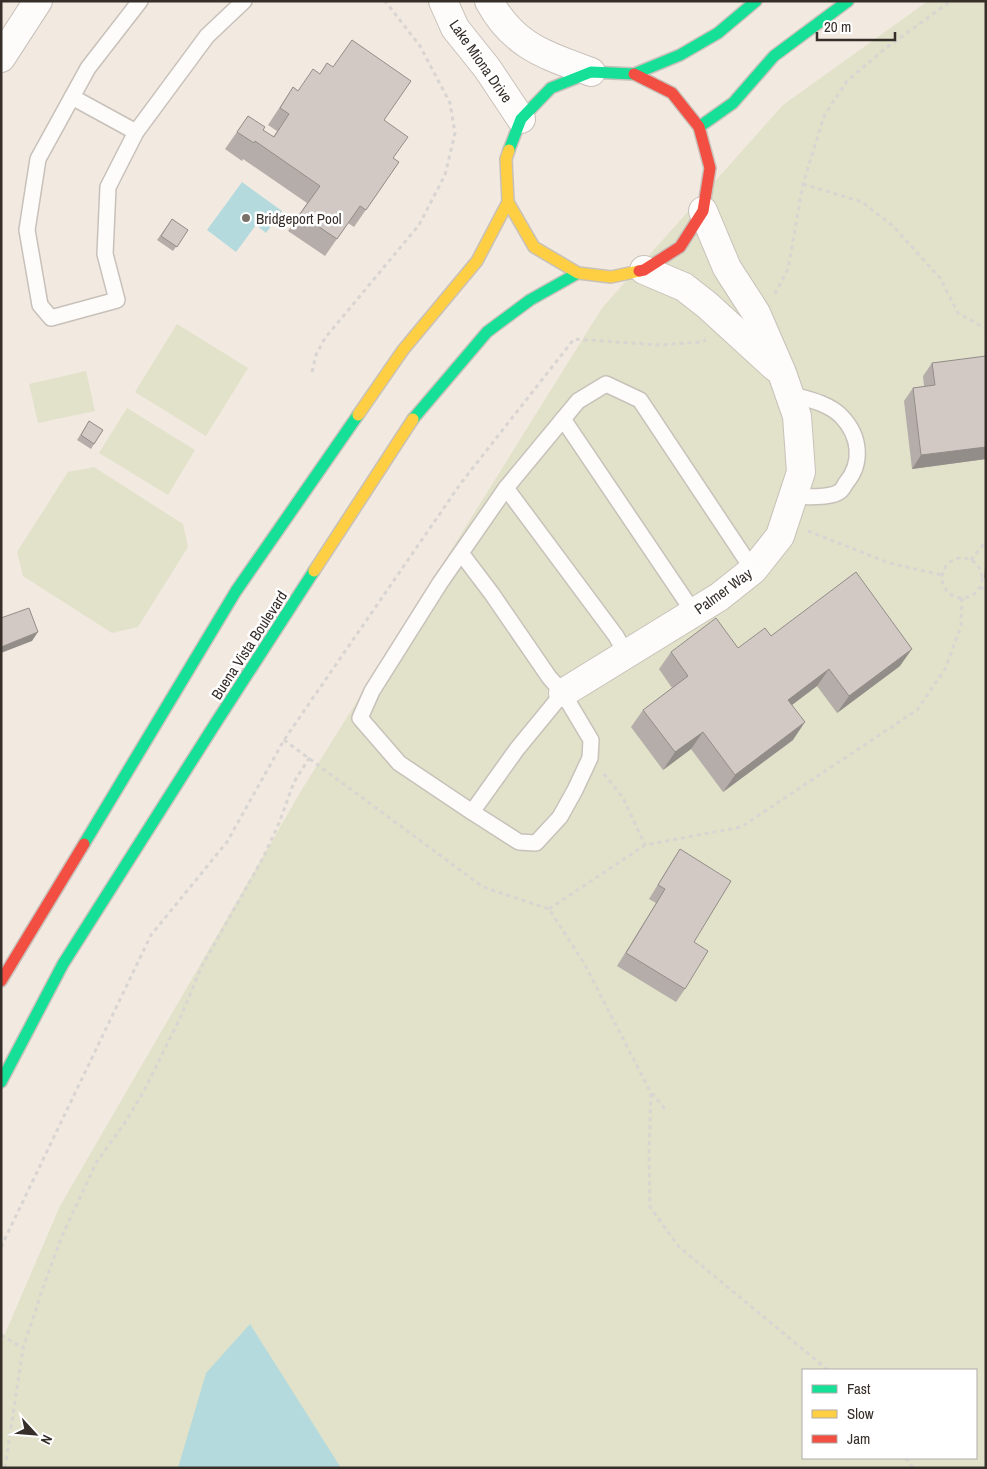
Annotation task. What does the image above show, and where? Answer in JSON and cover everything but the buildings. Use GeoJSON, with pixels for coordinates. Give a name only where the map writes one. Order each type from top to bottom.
{"type":"FeatureCollection","features":[{"type":"Feature","properties":{"kind":"main road"},"geometry":{"type":"LineString","coordinates":[[634,74],[680,55],[718,33],[756,1]]}},
{"type":"Feature","properties":{"kind":"main road"},"geometry":{"type":"LineString","coordinates":[[699,127],[733,103],[774,56],[848,1]]}},
{"type":"Feature","properties":{"kind":"main road"},"geometry":{"type":"LineString","coordinates":[[591,72],[634,74],[672,94],[699,127],[710,168],[703,211],[680,247],[644,270],[611,277],[578,273],[534,247],[508,202],[506,159],[521,119],[551,88],[591,72]]}},
{"type":"Feature","properties":{"kind":"main road"},"geometry":{"type":"LineString","coordinates":[[1,980],[236,591],[403,350],[477,260],[508,202]]}},
{"type":"Feature","properties":{"kind":"main road","name":"Buena Vista Boulevard"},"geometry":{"type":"LineString","coordinates":[[1,1082],[63,964],[217,721],[414,418],[487,332],[530,300],[578,273]]}},
{"type":"Feature","properties":{"kind":"street"},"geometry":{"type":"LineString","coordinates":[[1,58],[38,1]]}},
{"type":"Feature","properties":{"kind":"street","name":"Lake Miona Drive"},"geometry":{"type":"LineString","coordinates":[[443,1],[455,28],[487,68],[521,119]]}},
{"type":"Feature","properties":{"kind":"street"},"geometry":{"type":"LineString","coordinates":[[489,1],[505,25],[538,52],[591,72]]}},
{"type":"Feature","properties":{"kind":"street","name":"Palmer Way"},"geometry":{"type":"LineString","coordinates":[[563,693],[719,597],[753,570],[780,536],[801,472],[797,416],[786,383],[756,313],[727,268],[703,211]]}},
{"type":"Feature","properties":{"kind":"street","name":"Palmer Way"},"geometry":{"type":"LineString","coordinates":[[644,270],[684,287],[707,305],[786,383]]}},
{"type":"Feature","properties":{"kind":"lane"},"geometry":{"type":"LineString","coordinates":[[140,1],[88,68],[38,159],[27,230],[40,305],[51,318],[117,300],[105,254],[108,186],[136,132],[207,36],[244,1]]}},
{"type":"Feature","properties":{"kind":"lane"},"geometry":{"type":"LineString","coordinates":[[72,97],[136,132]]}},
{"type":"Feature","properties":{"kind":"lane"},"geometry":{"type":"LineString","coordinates":[[786,383],[824,404],[841,416],[856,438],[858,457],[851,478],[839,492],[816,497],[789,508]]}},
{"type":"Feature","properties":{"kind":"lane"},"geometry":{"type":"LineString","coordinates":[[461,553],[492,594],[549,677],[563,693],[591,740],[590,758],[560,817],[536,842],[519,842],[399,762],[360,718],[372,691],[440,583],[506,488],[578,401],[606,384],[640,400],[753,570]]}},
{"type":"Feature","properties":{"kind":"lane"},"geometry":{"type":"LineString","coordinates":[[563,419],[694,613]]}},
{"type":"Feature","properties":{"kind":"lane"},"geometry":{"type":"LineString","coordinates":[[506,488],[616,636],[626,654]]}},
{"type":"Feature","properties":{"kind":"lane"},"geometry":{"type":"LineString","coordinates":[[472,812],[517,749],[563,693]]}},
{"type":"Feature","properties":{"kind":"path"},"geometry":{"type":"LineString","coordinates":[[312,372],[316,355],[325,338],[419,225],[445,175],[455,133],[450,103],[420,46],[385,1]]}},
{"type":"Feature","properties":{"kind":"path"},"geometry":{"type":"LineString","coordinates":[[803,184],[862,202],[893,226],[940,278],[958,313],[986,329]]}},
{"type":"Feature","properties":{"kind":"path"},"geometry":{"type":"LineString","coordinates":[[789,508],[809,531],[889,563],[942,575]]}},
{"type":"Feature","properties":{"kind":"path"},"geometry":{"type":"LineString","coordinates":[[971,560],[986,541]]}},
{"type":"Feature","properties":{"kind":"path"},"geometry":{"type":"LineString","coordinates":[[959,558],[971,560],[980,568],[982,581],[980,587],[973,595],[962,598],[956,597],[947,591],[942,581],[942,575],[948,564],[953,561],[959,558]]}},
{"type":"Feature","properties":{"kind":"path"},"geometry":{"type":"LineString","coordinates":[[980,587],[986,590]]}},
{"type":"Feature","properties":{"kind":"path"},"geometry":{"type":"LineString","coordinates":[[549,909],[645,845],[741,827],[917,710],[945,669],[961,626],[962,598]]}},
{"type":"Feature","properties":{"kind":"path"},"geometry":{"type":"LineString","coordinates":[[284,740],[483,887],[549,909],[584,962],[651,1093],[666,1110]]}},
{"type":"Feature","properties":{"kind":"path"},"geometry":{"type":"LineString","coordinates":[[5,1468],[23,1348],[62,1236],[96,1163],[126,1121],[145,1088],[180,1018],[202,966],[263,858],[279,823],[294,782],[310,758]]}},
{"type":"Feature","properties":{"kind":"path"},"geometry":{"type":"LineString","coordinates":[[590,758],[623,798],[645,845]]}},
{"type":"Feature","properties":{"kind":"path"},"geometry":{"type":"LineString","coordinates":[[651,1093],[650,1207],[679,1248],[827,1369]]}},
{"type":"Feature","properties":{"kind":"path"},"geometry":{"type":"LineString","coordinates":[[1,1335],[23,1348]]}},
{"type":"Feature","properties":{"kind":"green space"},"geometry":{"type":"Polygon","coordinates":[[[928,1],[986,1],[986,1468],[1,1468],[1,1343],[60,1206],[301,791],[602,308],[783,105],[928,1]]]}},
{"type":"Feature","properties":{"kind":"green space"},"geometry":{"type":"Polygon","coordinates":[[[177,324],[248,368],[206,436],[135,392],[177,324]]]}},
{"type":"Feature","properties":{"kind":"green space"},"geometry":{"type":"Polygon","coordinates":[[[86,371],[95,411],[38,423],[29,384],[86,371]]]}},
{"type":"Feature","properties":{"kind":"green space"},"geometry":{"type":"Polygon","coordinates":[[[127,408],[195,450],[168,495],[99,453],[127,408]]]}},
{"type":"Feature","properties":{"kind":"green space"},"geometry":{"type":"Polygon","coordinates":[[[94,467],[183,524],[188,547],[138,627],[112,633],[23,576],[17,552],[68,472],[94,467]]]}},
{"type":"Feature","properties":{"kind":"water","name":"Bridgeport Pool"},"geometry":{"type":"Polygon","coordinates":[[[242,182],[282,211],[266,233],[256,225],[236,252],[207,230],[242,182]]]}},
{"type":"Feature","properties":{"kind":"water"},"geometry":{"type":"Polygon","coordinates":[[[250,1324],[341,1468],[178,1468],[206,1373],[250,1324]]]}},
{"type":"Feature","properties":{"kind":"traffic: fast"},"geometry":{"type":"LineString","coordinates":[[509,150],[521,119],[551,88],[591,72],[634,74],[680,55],[718,33],[756,1]]}},
{"type":"Feature","properties":{"kind":"traffic: fast"},"geometry":{"type":"LineString","coordinates":[[699,127],[733,103],[774,56],[848,1]]}},
{"type":"Feature","properties":{"kind":"traffic: fast"},"geometry":{"type":"LineString","coordinates":[[413,419],[487,332],[530,300],[578,273]]}},
{"type":"Feature","properties":{"kind":"traffic: fast"},"geometry":{"type":"LineString","coordinates":[[84,844],[236,591],[358,415]]}},
{"type":"Feature","properties":{"kind":"traffic: fast"},"geometry":{"type":"LineString","coordinates":[[1,1082],[63,964],[314,571]]}},
{"type":"Feature","properties":{"kind":"traffic: slow"},"geometry":{"type":"LineString","coordinates":[[509,150],[506,159],[508,202],[534,247],[578,273],[611,277],[639,271]]}},
{"type":"Feature","properties":{"kind":"traffic: slow"},"geometry":{"type":"LineString","coordinates":[[358,415],[403,350],[477,261],[508,202]]}},
{"type":"Feature","properties":{"kind":"traffic: slow"},"geometry":{"type":"LineString","coordinates":[[314,571],[413,419]]}},
{"type":"Feature","properties":{"kind":"traffic: jam"},"geometry":{"type":"LineString","coordinates":[[634,74],[672,93],[699,127],[710,168],[703,211],[680,247],[644,270],[639,271]]}},
{"type":"Feature","properties":{"kind":"traffic: jam"},"geometry":{"type":"LineString","coordinates":[[1,981],[84,844]]}},
{"type":"Feature","properties":{"kind":"place","name":"Bridgeport Pool"},"geometry":{"type":"Point","coordinates":[246,218]}}]}
